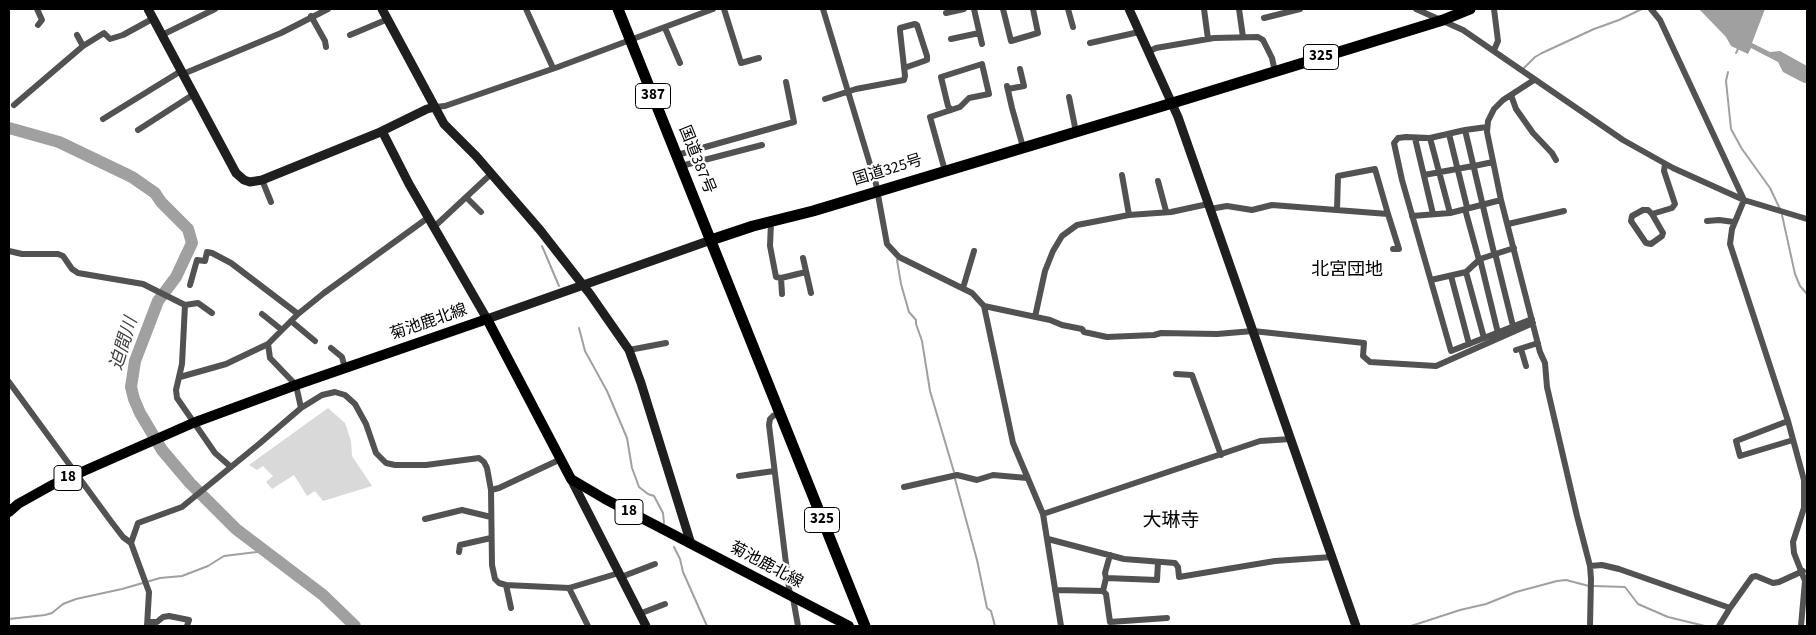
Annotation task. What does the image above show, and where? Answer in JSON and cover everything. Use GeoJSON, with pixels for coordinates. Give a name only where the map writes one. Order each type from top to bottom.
{"type":"FeatureCollection","features":[{"type":"Feature","properties":{"kind":"highway","name":"国道387号"},"geometry":{"type":"LineString","coordinates":[[618,9],[711,240]]}},
{"type":"Feature","properties":{"kind":"highway","name":"国道325号"},"geometry":{"type":"LineString","coordinates":[[711,240],[1275,72],[1443,20],[1470,9]]}},
{"type":"Feature","properties":{"kind":"highway","name":"325"},"geometry":{"type":"LineString","coordinates":[[711,240],[865,626]]}},
{"type":"Feature","properties":{"kind":"main road","name":"菊池鹿北線"},"geometry":{"type":"LineString","coordinates":[[9,512],[34,494],[76,474],[132,452],[193,423],[487,319],[571,479],[605,499],[849,626]]}},
{"type":"Feature","properties":{"kind":"street"},"geometry":{"type":"LineString","coordinates":[[37,9],[42,20],[38,25]]}},
{"type":"Feature","properties":{"kind":"street"},"geometry":{"type":"LineString","coordinates":[[148,9],[240,178],[250,182],[262,180],[382,131],[427,109],[446,106],[631,41],[713,9]]}},
{"type":"Feature","properties":{"kind":"street"},"geometry":{"type":"LineString","coordinates":[[162,35],[215,9]]}},
{"type":"Feature","properties":{"kind":"street"},"geometry":{"type":"LineString","coordinates":[[103,119],[182,72],[281,34],[328,9]]}},
{"type":"Feature","properties":{"kind":"street"},"geometry":{"type":"LineString","coordinates":[[382,9],[444,124],[492,173],[540,230],[629,350],[691,544]]}},
{"type":"Feature","properties":{"kind":"street"},"geometry":{"type":"LineString","coordinates":[[526,9],[553,68]]}},
{"type":"Feature","properties":{"kind":"street"},"geometry":{"type":"LineString","coordinates":[[724,9],[742,63],[760,58]]}},
{"type":"Feature","properties":{"kind":"street"},"geometry":{"type":"LineString","coordinates":[[823,9],[850,92],[878,191],[887,244],[899,257],[911,264],[972,292],[984,306],[1013,443],[1043,514],[1061,626]]}},
{"type":"Feature","properties":{"kind":"street"},"geometry":{"type":"LineString","coordinates":[[946,13],[964,9]]}},
{"type":"Feature","properties":{"kind":"street"},"geometry":{"type":"LineString","coordinates":[[974,9],[982,44]]}},
{"type":"Feature","properties":{"kind":"street"},"geometry":{"type":"LineString","coordinates":[[1003,9],[1010,41],[1038,33],[1033,9]]}},
{"type":"Feature","properties":{"kind":"street"},"geometry":{"type":"LineString","coordinates":[[1068,9],[1072,27]]}},
{"type":"Feature","properties":{"kind":"street"},"geometry":{"type":"LineString","coordinates":[[1128,9],[1172,103],[1356,626]]}},
{"type":"Feature","properties":{"kind":"street"},"geometry":{"type":"LineString","coordinates":[[1204,9],[1208,39]]}},
{"type":"Feature","properties":{"kind":"street"},"geometry":{"type":"LineString","coordinates":[[1238,9],[1243,37]]}},
{"type":"Feature","properties":{"kind":"street"},"geometry":{"type":"LineString","coordinates":[[1264,18],[1300,9]]}},
{"type":"Feature","properties":{"kind":"street"},"geometry":{"type":"LineString","coordinates":[[1416,9],[1463,30],[1623,140],[1665,164],[1744,200],[1807,218]]}},
{"type":"Feature","properties":{"kind":"street"},"geometry":{"type":"LineString","coordinates":[[1494,9],[1498,41],[1494,50]]}},
{"type":"Feature","properties":{"kind":"street"},"geometry":{"type":"LineString","coordinates":[[1651,9],[1660,20],[1744,200],[1734,222],[1730,244],[1788,422],[1805,487],[1804,508],[1793,542],[1794,553],[1803,571],[1805,581],[1801,626]]}},
{"type":"Feature","properties":{"kind":"street"},"geometry":{"type":"LineString","coordinates":[[312,16],[326,47]]}},
{"type":"Feature","properties":{"kind":"street"},"geometry":{"type":"LineString","coordinates":[[14,105],[83,46],[104,33],[110,39],[123,35],[154,18]]}},
{"type":"Feature","properties":{"kind":"street"},"geometry":{"type":"LineString","coordinates":[[350,35],[388,19]]}},
{"type":"Feature","properties":{"kind":"street"},"geometry":{"type":"LineString","coordinates":[[825,99],[904,80],[900,28],[915,24],[918,25],[927,56],[926,60],[904,68]]}},
{"type":"Feature","properties":{"kind":"street"},"geometry":{"type":"LineString","coordinates":[[665,28],[680,62]]}},
{"type":"Feature","properties":{"kind":"street"},"geometry":{"type":"LineString","coordinates":[[1090,44],[1139,32]]}},
{"type":"Feature","properties":{"kind":"street"},"geometry":{"type":"LineString","coordinates":[[952,39],[979,33]]}},
{"type":"Feature","properties":{"kind":"street"},"geometry":{"type":"LineString","coordinates":[[77,35],[83,46]]}},
{"type":"Feature","properties":{"kind":"street"},"geometry":{"type":"LineString","coordinates":[[1148,52],[1156,48],[1208,39],[1258,37],[1263,40],[1272,58],[1275,72]]}},
{"type":"Feature","properties":{"kind":"street"},"geometry":{"type":"LineString","coordinates":[[945,171],[930,117],[951,110],[960,107],[969,98],[989,94],[982,64],[941,77],[948,106],[951,110]]}},
{"type":"Feature","properties":{"kind":"street"},"geometry":{"type":"LineString","coordinates":[[1020,69],[1024,86],[1008,87],[1023,148]]}},
{"type":"Feature","properties":{"kind":"street"},"geometry":{"type":"LineString","coordinates":[[1534,80],[1503,100],[1494,109],[1487,127],[1501,200],[1532,321],[1545,363],[1549,394],[1590,566],[1590,626]]}},
{"type":"Feature","properties":{"kind":"street"},"geometry":{"type":"LineString","coordinates":[[679,160],[794,122],[786,82]]}},
{"type":"Feature","properties":{"kind":"street"},"geometry":{"type":"LineString","coordinates":[[138,130],[194,94]]}},
{"type":"Feature","properties":{"kind":"street"},"geometry":{"type":"LineString","coordinates":[[1511,95],[1516,109],[1556,160]]}},
{"type":"Feature","properties":{"kind":"street"},"geometry":{"type":"LineString","coordinates":[[1069,97],[1076,132]]}},
{"type":"Feature","properties":{"kind":"street"},"geometry":{"type":"LineString","coordinates":[[1487,127],[1430,138],[1398,138],[1394,143],[1412,216],[1451,351],[1513,326],[1532,321]]}},
{"type":"Feature","properties":{"kind":"street"},"geometry":{"type":"LineString","coordinates":[[1465,130],[1513,326]]}},
{"type":"Feature","properties":{"kind":"street"},"geometry":{"type":"LineString","coordinates":[[382,131],[409,184],[487,319],[711,240]]}},
{"type":"Feature","properties":{"kind":"street"},"geometry":{"type":"LineString","coordinates":[[1449,134],[1498,332]]}},
{"type":"Feature","properties":{"kind":"street"},"geometry":{"type":"LineString","coordinates":[[1415,138],[1433,214]]}},
{"type":"Feature","properties":{"kind":"street"},"geometry":{"type":"LineString","coordinates":[[1430,138],[1450,212]]}},
{"type":"Feature","properties":{"kind":"street"},"geometry":{"type":"LineString","coordinates":[[679,160],[762,145]]}},
{"type":"Feature","properties":{"kind":"street"},"geometry":{"type":"LineString","coordinates":[[1424,175],[1493,162]]}},
{"type":"Feature","properties":{"kind":"street"},"geometry":{"type":"LineString","coordinates":[[1652,214],[1672,208],[1675,204],[1664,171],[1665,164]]}},
{"type":"Feature","properties":{"kind":"street"},"geometry":{"type":"LineString","coordinates":[[1336,210],[1338,176],[1376,169],[1399,248]]}},
{"type":"Feature","properties":{"kind":"street"},"geometry":{"type":"LineString","coordinates":[[434,227],[492,173]]}},
{"type":"Feature","properties":{"kind":"street"},"geometry":{"type":"LineString","coordinates":[[1122,175],[1129,215]]}},
{"type":"Feature","properties":{"kind":"street"},"geometry":{"type":"LineString","coordinates":[[262,180],[271,202]]}},
{"type":"Feature","properties":{"kind":"street"},"geometry":{"type":"LineString","coordinates":[[1158,181],[1166,211]]}},
{"type":"Feature","properties":{"kind":"street"},"geometry":{"type":"LineString","coordinates":[[466,197],[481,212]]}},
{"type":"Feature","properties":{"kind":"street"},"geometry":{"type":"LineString","coordinates":[[1412,216],[1450,212],[1501,200]]}},
{"type":"Feature","properties":{"kind":"street"},"geometry":{"type":"LineString","coordinates":[[1035,317],[1044,271],[1062,236],[1077,225],[1129,215],[1209,206],[1227,206],[1252,210],[1272,205],[1388,214]]}},
{"type":"Feature","properties":{"kind":"street"},"geometry":{"type":"LineString","coordinates":[[1643,210],[1648,210],[1652,214],[1663,233],[1662,236],[1651,244],[1646,243],[1631,221],[1632,216],[1643,210]]}},
{"type":"Feature","properties":{"kind":"street"},"geometry":{"type":"LineString","coordinates":[[1508,224],[1564,211]]}},
{"type":"Feature","properties":{"kind":"street"},"geometry":{"type":"LineString","coordinates":[[180,377],[226,364],[268,344],[298,314],[324,293],[429,217]]}},
{"type":"Feature","properties":{"kind":"street"},"geometry":{"type":"LineString","coordinates":[[1707,221],[1734,222]]}},
{"type":"Feature","properties":{"kind":"street"},"geometry":{"type":"LineString","coordinates":[[771,222],[770,241],[774,275],[781,278],[806,272]]}},
{"type":"Feature","properties":{"kind":"street"},"geometry":{"type":"LineString","coordinates":[[1431,280],[1466,272],[1479,259],[1514,248]]}},
{"type":"Feature","properties":{"kind":"street"},"geometry":{"type":"LineString","coordinates":[[9,251],[22,254],[58,254],[63,256],[72,269],[78,273],[143,284],[182,303],[198,303],[212,313]]}},
{"type":"Feature","properties":{"kind":"street"},"geometry":{"type":"LineString","coordinates":[[963,288],[974,251]]}},
{"type":"Feature","properties":{"kind":"street"},"geometry":{"type":"LineString","coordinates":[[190,285],[197,260],[205,261],[208,252],[212,253],[231,263],[298,314]]}},
{"type":"Feature","properties":{"kind":"street"},"geometry":{"type":"LineString","coordinates":[[803,258],[811,293]]}},
{"type":"Feature","properties":{"kind":"street"},"geometry":{"type":"LineString","coordinates":[[1466,272],[1484,338]]}},
{"type":"Feature","properties":{"kind":"street"},"geometry":{"type":"LineString","coordinates":[[1452,276],[1469,344]]}},
{"type":"Feature","properties":{"kind":"street"},"geometry":{"type":"LineString","coordinates":[[781,278],[782,294]]}},
{"type":"Feature","properties":{"kind":"street"},"geometry":{"type":"LineString","coordinates":[[182,303],[180,377],[176,390],[177,398],[215,453],[231,467]]}},
{"type":"Feature","properties":{"kind":"street"},"geometry":{"type":"LineString","coordinates":[[984,306],[1035,317],[1107,337],[1154,336],[1161,333],[1217,334],[1253,331],[1364,343],[1363,356],[1370,362],[1436,366],[1532,321]]}},
{"type":"Feature","properties":{"kind":"street"},"geometry":{"type":"LineString","coordinates":[[262,314],[282,330]]}},
{"type":"Feature","properties":{"kind":"street"},"geometry":{"type":"LineString","coordinates":[[291,321],[315,341]]}},
{"type":"Feature","properties":{"kind":"street"},"geometry":{"type":"LineString","coordinates":[[629,350],[666,343]]}},
{"type":"Feature","properties":{"kind":"street"},"geometry":{"type":"LineString","coordinates":[[1526,366],[1519,349],[1538,343]]}},
{"type":"Feature","properties":{"kind":"street"},"geometry":{"type":"LineString","coordinates":[[268,344],[270,358],[296,385],[301,408]]}},
{"type":"Feature","properties":{"kind":"street"},"geometry":{"type":"LineString","coordinates":[[331,348],[342,357],[345,368]]}},
{"type":"Feature","properties":{"kind":"street"},"geometry":{"type":"LineString","coordinates":[[1176,374],[1192,375],[1221,455]]}},
{"type":"Feature","properties":{"kind":"street"},"geometry":{"type":"LineString","coordinates":[[9,382],[76,474],[123,536],[131,543],[149,592],[147,624],[157,622],[163,617],[169,616],[189,620],[187,626]]}},
{"type":"Feature","properties":{"kind":"street"},"geometry":{"type":"LineString","coordinates":[[131,543],[138,523],[182,506],[301,408],[326,393],[341,393],[355,404],[366,424],[376,453],[386,462],[395,465],[426,465],[479,458],[487,468],[491,490],[491,552],[494,579],[498,583],[569,588],[655,564]]}},
{"type":"Feature","properties":{"kind":"street"},"geometry":{"type":"LineString","coordinates":[[779,413],[770,419],[769,425],[792,597],[798,626]]}},
{"type":"Feature","properties":{"kind":"street"},"geometry":{"type":"LineString","coordinates":[[1788,422],[1736,441],[1740,456],[1793,440]]}},
{"type":"Feature","properties":{"kind":"street"},"geometry":{"type":"LineString","coordinates":[[1043,514],[1260,441],[1291,439]]}},
{"type":"Feature","properties":{"kind":"street"},"geometry":{"type":"LineString","coordinates":[[491,490],[561,459]]}},
{"type":"Feature","properties":{"kind":"street"},"geometry":{"type":"LineString","coordinates":[[739,476],[774,471]]}},
{"type":"Feature","properties":{"kind":"street"},"geometry":{"type":"LineString","coordinates":[[904,487],[957,475],[977,480],[993,475],[1027,478]]}},
{"type":"Feature","properties":{"kind":"street"},"geometry":{"type":"LineString","coordinates":[[571,479],[646,626]]}},
{"type":"Feature","properties":{"kind":"street"},"geometry":{"type":"LineString","coordinates":[[425,519],[462,510],[491,516]]}},
{"type":"Feature","properties":{"kind":"street"},"geometry":{"type":"LineString","coordinates":[[459,552],[460,545],[488,537],[491,538]]}},
{"type":"Feature","properties":{"kind":"street"},"geometry":{"type":"LineString","coordinates":[[1048,539],[1124,559],[1176,563],[1179,577],[1275,561],[1332,557]]}},
{"type":"Feature","properties":{"kind":"street"},"geometry":{"type":"LineString","coordinates":[[1110,555],[1103,591],[1106,594],[1110,622],[1167,618]]}},
{"type":"Feature","properties":{"kind":"street"},"geometry":{"type":"LineString","coordinates":[[1106,578],[1157,580],[1158,562]]}},
{"type":"Feature","properties":{"kind":"street"},"geometry":{"type":"LineString","coordinates":[[1590,566],[1602,565],[1619,569],[1730,608]]}},
{"type":"Feature","properties":{"kind":"street"},"geometry":{"type":"LineString","coordinates":[[1719,626],[1752,577],[1756,576],[1773,583],[1803,571]]}},
{"type":"Feature","properties":{"kind":"street"},"geometry":{"type":"LineString","coordinates":[[506,585],[511,608]]}},
{"type":"Feature","properties":{"kind":"street"},"geometry":{"type":"LineString","coordinates":[[569,588],[588,626]]}},
{"type":"Feature","properties":{"kind":"street"},"geometry":{"type":"LineString","coordinates":[[1055,590],[1103,591]]}},
{"type":"Feature","properties":{"kind":"street"},"geometry":{"type":"LineString","coordinates":[[639,614],[665,604]]}},
{"type":"Feature","properties":{"kind":"shaded area"},"geometry":{"type":"Polygon","coordinates":[[[1699,9],[1765,9],[1752,43],[1770,52],[1780,51],[1807,66],[1807,83],[1783,72],[1778,62],[1751,48],[1748,54],[1731,46],[1726,37],[1699,9]]]}},
{"type":"Feature","properties":{"kind":"shaded area"},"geometry":{"type":"Polygon","coordinates":[[[328,408],[345,423],[351,441],[352,456],[372,486],[323,501],[315,491],[307,496],[294,475],[272,489],[266,482],[273,476],[263,466],[257,470],[249,465],[328,408]]]}},
{"type":"Feature","properties":{"kind":"waterway"},"geometry":{"type":"LineString","coordinates":[[1524,68],[1542,53],[1642,9]]}},
{"type":"Feature","properties":{"kind":"waterway"},"geometry":{"type":"LineString","coordinates":[[1736,53],[1739,47]]}},
{"type":"Feature","properties":{"kind":"waterway"},"geometry":{"type":"LineString","coordinates":[[1728,72],[1726,81],[1731,129],[1742,149],[1770,188],[1780,209]]}},
{"type":"Feature","properties":{"kind":"waterway","name":"迫間川"},"geometry":{"type":"LineString","coordinates":[[9,128],[59,142],[132,177],[155,193],[161,202],[188,229],[192,243],[176,277],[158,301],[135,361],[131,387],[134,399],[162,450],[190,483],[236,529],[323,595],[355,626]]}},
{"type":"Feature","properties":{"kind":"waterway"},"geometry":{"type":"LineString","coordinates":[[1782,215],[1795,274],[1800,286],[1807,294]]}},
{"type":"Feature","properties":{"kind":"waterway"},"geometry":{"type":"LineString","coordinates":[[542,246],[559,286]]}},
{"type":"Feature","properties":{"kind":"waterway"},"geometry":{"type":"LineString","coordinates":[[897,260],[909,312],[916,320],[922,341],[930,391],[954,472]]}},
{"type":"Feature","properties":{"kind":"waterway"},"geometry":{"type":"LineString","coordinates":[[579,328],[585,351],[607,391],[627,438],[632,468],[639,487],[654,496],[663,513],[664,523]]}},
{"type":"Feature","properties":{"kind":"waterway"},"geometry":{"type":"LineString","coordinates":[[955,479],[977,560],[987,608],[991,611],[995,626]]}},
{"type":"Feature","properties":{"kind":"waterway"},"geometry":{"type":"LineString","coordinates":[[674,547],[707,626]]}},
{"type":"Feature","properties":{"kind":"waterway"},"geometry":{"type":"LineString","coordinates":[[9,619],[45,615],[52,613],[63,604],[76,599],[160,578],[182,576],[208,566],[224,556],[265,551]]}},
{"type":"Feature","properties":{"kind":"waterway"},"geometry":{"type":"LineString","coordinates":[[1411,626],[1460,610],[1486,604],[1516,592],[1557,581],[1566,580],[1589,586]]}},
{"type":"Feature","properties":{"kind":"waterway"},"geometry":{"type":"LineString","coordinates":[[1594,586],[1625,587],[1638,604],[1668,617],[1705,626]]}},
{"type":"Feature","properties":{"kind":"district","name":"北宮団地"},"geometry":{"type":"Point","coordinates":[1347,271]}},
{"type":"Feature","properties":{"kind":"district","name":"大琳寺"},"geometry":{"type":"Point","coordinates":[1171,522]}}]}
